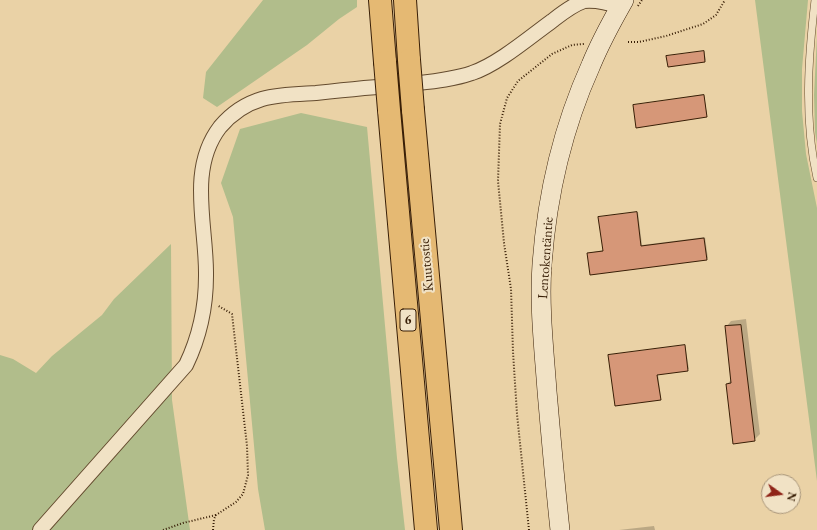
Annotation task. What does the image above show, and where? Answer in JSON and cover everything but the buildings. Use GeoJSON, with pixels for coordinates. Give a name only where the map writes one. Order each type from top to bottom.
{"type":"FeatureCollection","features":[{"type":"Feature","properties":{"kind":"highway","name":"Kuutostie"},"geometry":{"type":"LineString","coordinates":[[380,0],[389,110],[409,193],[451,530]]}},
{"type":"Feature","properties":{"kind":"highway","name":"Kuutostie"},"geometry":{"type":"LineString","coordinates":[[406,0],[413,110],[409,193],[426,530]]}},
{"type":"Feature","properties":{"kind":"street"},"geometry":{"type":"LineString","coordinates":[[40,530],[186,365],[194,348],[201,329],[204,310],[206,275],[201,176],[203,162],[208,146],[226,119],[249,103],[275,96],[428,82],[472,73],[484,68],[500,58],[567,10],[584,1],[604,1],[627,5]]}},
{"type":"Feature","properties":{"kind":"street","name":"Lentokentäntie"},"geometry":{"type":"LineString","coordinates":[[560,530],[542,310],[542,265],[546,231],[554,183],[564,140],[576,101],[591,64],[627,5]]}},
{"type":"Feature","properties":{"kind":"lane"},"geometry":{"type":"LineString","coordinates":[[815,0],[809,59],[808,112],[810,138],[817,178]]}},
{"type":"Feature","properties":{"kind":"path"},"geometry":{"type":"LineString","coordinates":[[627,5],[642,0]]}},
{"type":"Feature","properties":{"kind":"path"},"geometry":{"type":"LineString","coordinates":[[628,42],[639,42],[666,36],[703,24],[716,15],[725,0]]}},
{"type":"Feature","properties":{"kind":"path"},"geometry":{"type":"LineString","coordinates":[[529,530],[517,414],[511,289],[504,243],[498,181],[500,124],[507,98],[518,81],[552,54],[572,45],[587,44]]}},
{"type":"Feature","properties":{"kind":"path"},"geometry":{"type":"LineString","coordinates":[[163,530],[183,523],[216,515],[236,502],[243,494],[248,475],[247,446],[232,314],[212,302]]}},
{"type":"Feature","properties":{"kind":"path"},"geometry":{"type":"LineString","coordinates":[[213,530],[216,515]]}},
{"type":"Feature","properties":{"kind":"green space"},"geometry":{"type":"Polygon","coordinates":[[[263,0],[357,0],[357,7],[339,19],[307,45],[217,107],[203,98],[206,72],[263,0]]]}},
{"type":"Feature","properties":{"kind":"green space"},"geometry":{"type":"Polygon","coordinates":[[[755,0],[808,0],[802,69],[802,111],[806,154],[817,208],[817,481],[755,0]]]}},
{"type":"Feature","properties":{"kind":"green space"},"geometry":{"type":"Polygon","coordinates":[[[817,35],[817,144],[815,132],[814,95],[817,35]]]}},
{"type":"Feature","properties":{"kind":"green space"},"geometry":{"type":"Polygon","coordinates":[[[301,113],[367,127],[397,458],[405,530],[265,530],[258,489],[233,217],[221,183],[240,129],[301,113]]]}},
{"type":"Feature","properties":{"kind":"green space"},"geometry":{"type":"Polygon","coordinates":[[[171,244],[172,400],[190,530],[0,530],[0,355],[13,359],[36,373],[52,356],[102,315],[114,299],[171,244]]]}}]}
